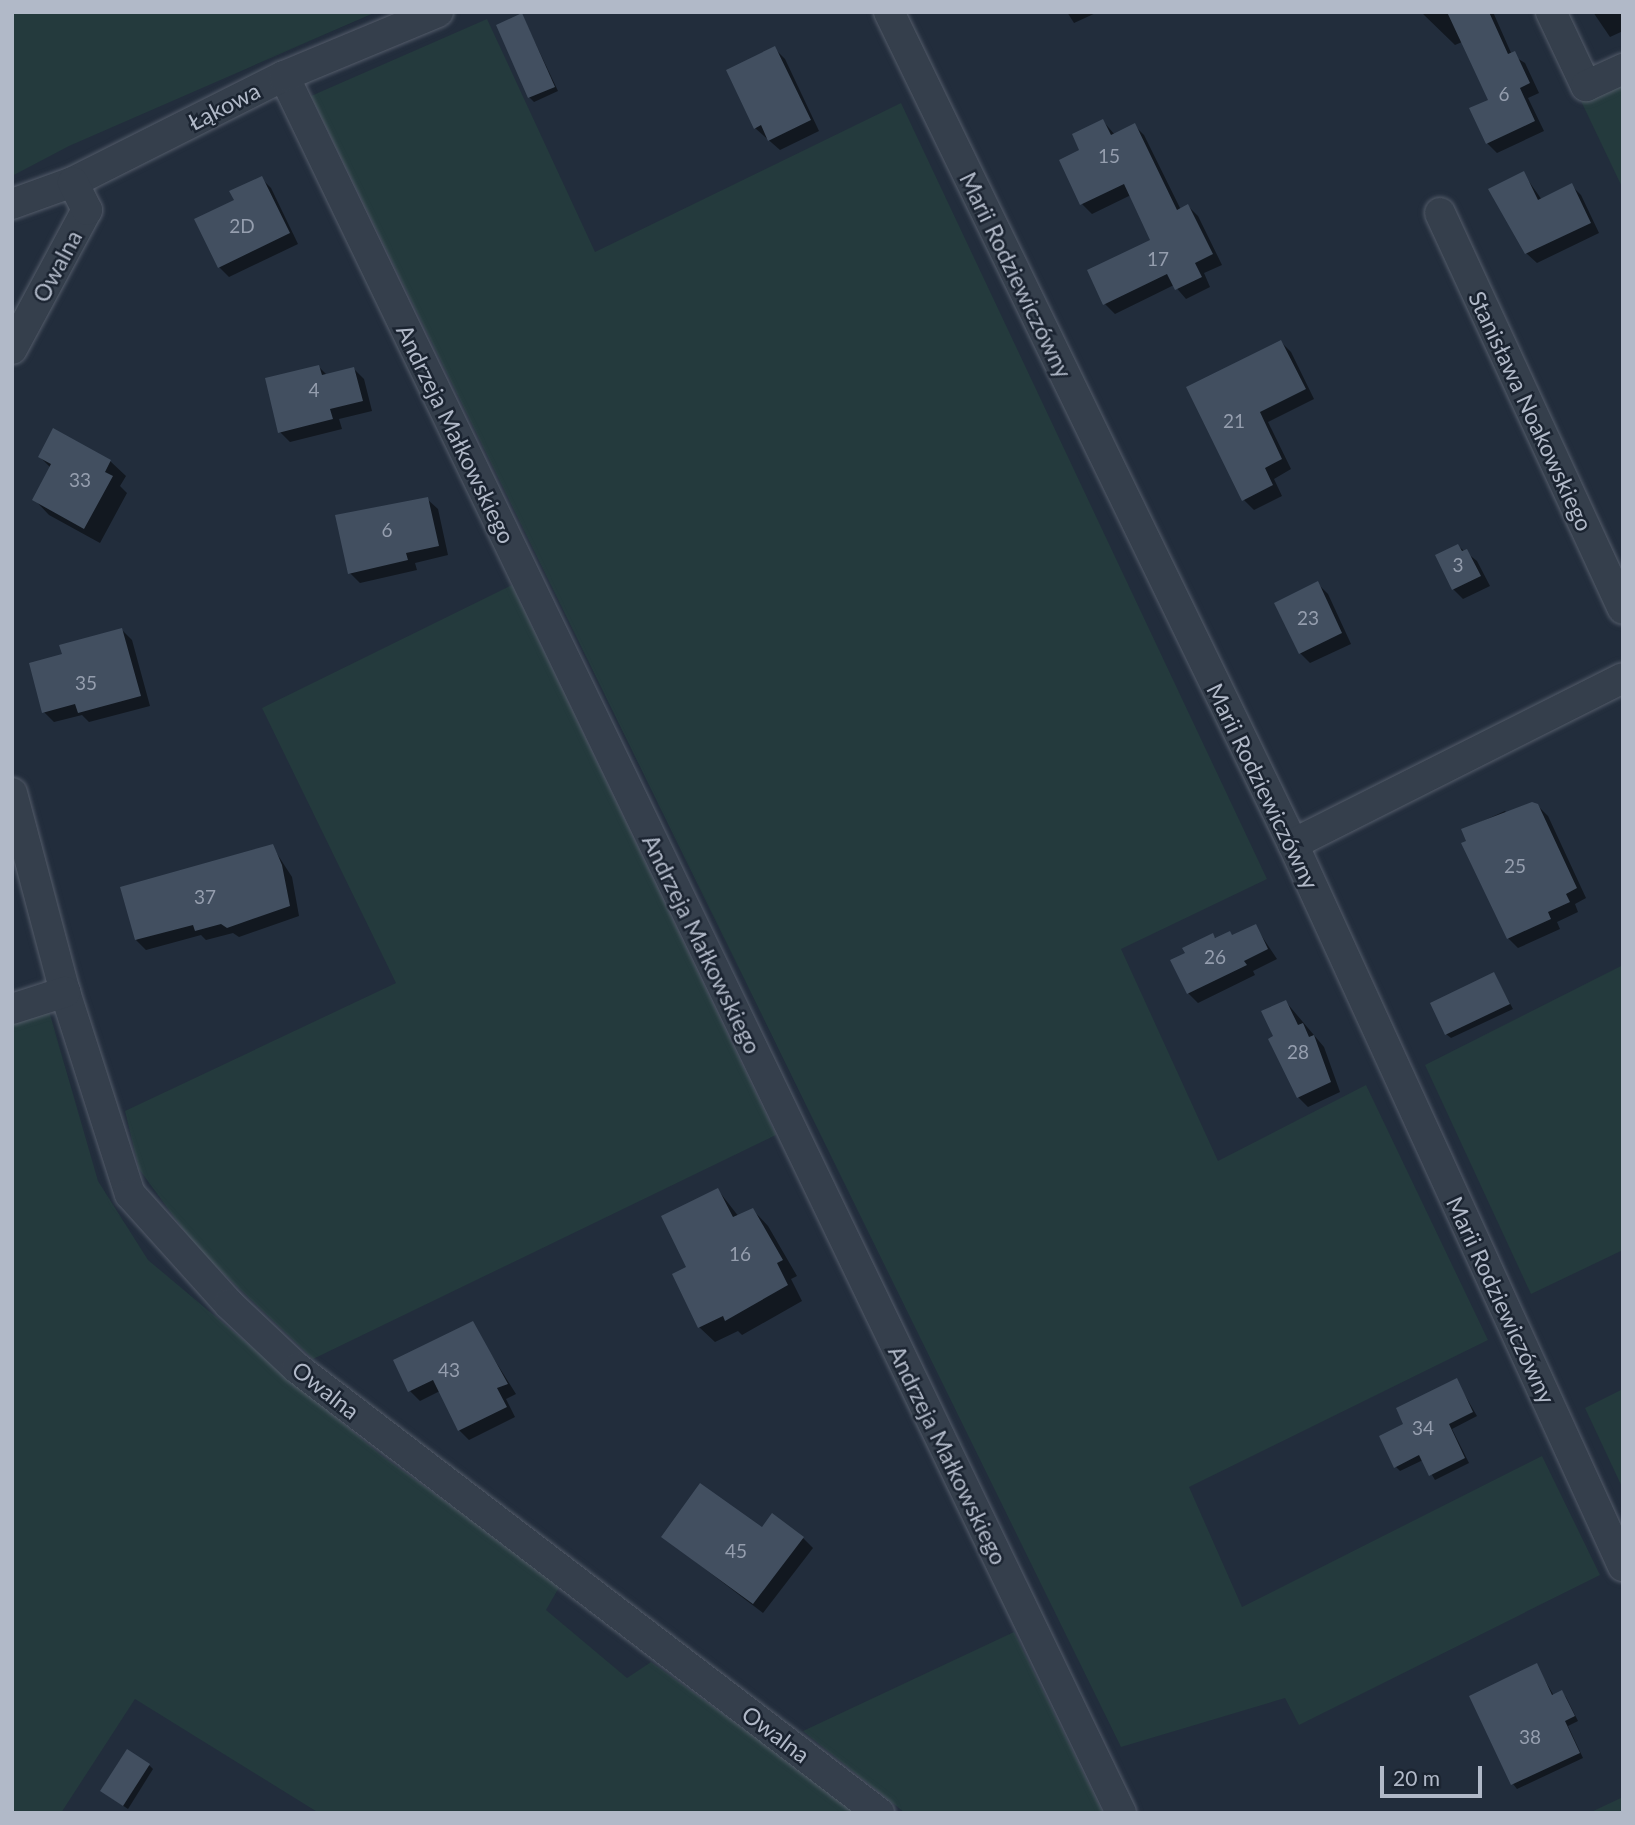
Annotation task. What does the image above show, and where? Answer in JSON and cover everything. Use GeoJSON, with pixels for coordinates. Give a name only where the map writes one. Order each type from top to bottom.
{"type":"FeatureCollection","features":[{"type":"Feature","properties":{"kind":"street","name":"Łąkowa"},"geometry":{"type":"LineString","coordinates":[[12,204],[73,182],[284,76],[438,12]]}},
{"type":"Feature","properties":{"kind":"street","name":"Marii Rodziewiczówny"},"geometry":{"type":"LineString","coordinates":[[889,12],[1293,844],[1623,1566]]}},
{"type":"Feature","properties":{"kind":"street"},"geometry":{"type":"LineString","coordinates":[[1551,12],[1586,86],[1623,69]]}},
{"type":"Feature","properties":{"kind":"street","name":"Andrzeja Małkowskiego"},"geometry":{"type":"LineString","coordinates":[[284,76],[1121,1813]]}},
{"type":"Feature","properties":{"kind":"street","name":"Owalna"},"geometry":{"type":"LineString","coordinates":[[12,349],[87,210],[73,182]]}},
{"type":"Feature","properties":{"kind":"street","name":"Stanisława Noakowskiego"},"geometry":{"type":"LineString","coordinates":[[1440,213],[1623,608]]}},
{"type":"Feature","properties":{"kind":"street"},"geometry":{"type":"LineString","coordinates":[[1293,844],[1623,678]]}},
{"type":"Feature","properties":{"kind":"street","name":"Owalna"},"geometry":{"type":"LineString","coordinates":[[12,793],[65,992],[130,1194],[229,1304],[297,1368],[879,1813]]}},
{"type":"Feature","properties":{"kind":"street"},"geometry":{"type":"LineString","coordinates":[[12,1009],[65,992]]}},
{"type":"Feature","properties":{"kind":"green space"},"geometry":{"type":"Polygon","coordinates":[[[12,12],[376,12],[69,146],[12,176],[12,12]]]}},
{"type":"Feature","properties":{"kind":"green space"},"geometry":{"type":"Polygon","coordinates":[[[487,19],[595,252],[901,103],[1267,879],[1121,949],[1218,1161],[1366,1085],[1488,1340],[1189,1487],[1242,1607],[1542,1456],[1600,1575],[1299,1725],[1285,1698],[1121,1747],[311,96],[487,19]]]}},
{"type":"Feature","properties":{"kind":"green space"},"geometry":{"type":"Polygon","coordinates":[[[1623,81],[1623,189],[1581,101],[1623,81]]]}},
{"type":"Feature","properties":{"kind":"green space"},"geometry":{"type":"Polygon","coordinates":[[[512,585],[776,1135],[313,1359],[196,1247],[139,1169],[125,1111],[396,983],[262,708],[512,585]]]}},
{"type":"Feature","properties":{"kind":"green space"},"geometry":{"type":"Polygon","coordinates":[[[1623,965],[1623,1250],[1531,1294],[1425,1065],[1623,965]]]}},
{"type":"Feature","properties":{"kind":"green space"},"geometry":{"type":"Polygon","coordinates":[[[49,1011],[98,1181],[148,1260],[382,1456],[561,1584],[546,1610],[627,1678],[651,1662],[861,1813],[319,1813],[135,1699],[61,1813],[12,1813],[12,1022],[49,1011]]]}},
{"type":"Feature","properties":{"kind":"green space"},"geometry":{"type":"Polygon","coordinates":[[[1623,1389],[1623,1489],[1585,1408],[1623,1389]]]}},
{"type":"Feature","properties":{"kind":"green space"},"geometry":{"type":"Polygon","coordinates":[[[1014,1632],[1103,1813],[905,1813],[803,1731],[1014,1632]]]}},
{"type":"Feature","properties":{"kind":"green space"},"geometry":{"type":"Polygon","coordinates":[[[1623,1797],[1623,1813],[1589,1813],[1623,1797]]]}},
{"type":"Feature","properties":{"kind":"building"},"geometry":{"type":"Polygon","coordinates":[[[1447,12],[1489,12],[1508,54],[1515,51],[1530,83],[1520,88],[1535,121],[1486,144],[1469,108],[1488,100],[1447,12]]]}},
{"type":"Feature","properties":{"kind":"building"},"geometry":{"type":"Polygon","coordinates":[[[522,13],[555,87],[528,98],[496,25],[522,13]]]}},
{"type":"Feature","properties":{"kind":"building"},"geometry":{"type":"Polygon","coordinates":[[[775,46],[811,120],[768,141],[761,125],[754,129],[726,70],[775,46]]]}},
{"type":"Feature","properties":{"kind":"building"},"geometry":{"type":"Polygon","coordinates":[[[1103,119],[1111,135],[1135,123],[1177,210],[1188,204],[1213,254],[1195,263],[1202,277],[1175,290],[1167,274],[1103,305],[1087,270],[1150,240],[1124,184],[1080,205],[1059,160],[1079,150],[1072,134],[1103,119]]]}},
{"type":"Feature","properties":{"kind":"building"},"geometry":{"type":"Polygon","coordinates":[[[1524,171],[1538,200],[1572,183],[1591,223],[1525,254],[1488,189],[1524,171]]]}},
{"type":"Feature","properties":{"kind":"building"},"geometry":{"type":"Polygon","coordinates":[[[262,176],[290,233],[218,268],[194,219],[234,200],[229,191],[262,176]]]}},
{"type":"Feature","properties":{"kind":"building"},"geometry":{"type":"Polygon","coordinates":[[[1281,340],[1306,389],[1260,412],[1282,459],[1265,468],[1273,485],[1242,501],[1186,387],[1281,340]]]}},
{"type":"Feature","properties":{"kind":"building"},"geometry":{"type":"Polygon","coordinates":[[[319,365],[322,375],[354,367],[363,401],[330,409],[333,419],[278,433],[265,378],[319,365]]]}},
{"type":"Feature","properties":{"kind":"building"},"geometry":{"type":"Polygon","coordinates":[[[53,428],[111,460],[105,472],[113,476],[84,529],[32,500],[51,464],[38,457],[53,428]]]}},
{"type":"Feature","properties":{"kind":"building"},"geometry":{"type":"Polygon","coordinates":[[[428,497],[439,546],[406,553],[408,560],[348,574],[335,515],[428,497]]]}},
{"type":"Feature","properties":{"kind":"building"},"geometry":{"type":"Polygon","coordinates":[[[1458,544],[1462,551],[1467,549],[1481,576],[1452,590],[1435,555],[1458,544]]]}},
{"type":"Feature","properties":{"kind":"building"},"geometry":{"type":"Polygon","coordinates":[[[1318,581],[1342,633],[1299,654],[1274,603],[1318,581]]]}},
{"type":"Feature","properties":{"kind":"building"},"geometry":{"type":"Polygon","coordinates":[[[122,628],[141,696],[78,713],[75,704],[42,713],[29,663],[62,654],[59,645],[122,628]]]}},
{"type":"Feature","properties":{"kind":"building"},"geometry":{"type":"Polygon","coordinates":[[[1532,802],[1538,804],[1577,888],[1566,894],[1570,902],[1548,912],[1551,919],[1507,939],[1461,843],[1466,841],[1461,829],[1532,802]]]}},
{"type":"Feature","properties":{"kind":"building"},"geometry":{"type":"Polygon","coordinates":[[[273,844],[282,865],[290,906],[227,928],[221,924],[195,931],[193,925],[135,940],[120,887],[273,844]]]}},
{"type":"Feature","properties":{"kind":"building"},"geometry":{"type":"Polygon","coordinates":[[[1256,924],[1268,949],[1244,961],[1247,965],[1187,994],[1170,960],[1185,953],[1182,948],[1213,933],[1215,938],[1230,931],[1232,935],[1256,924]]]}},
{"type":"Feature","properties":{"kind":"building"},"geometry":{"type":"Polygon","coordinates":[[[1494,972],[1510,1004],[1445,1035],[1430,1003],[1494,972]]]}},
{"type":"Feature","properties":{"kind":"building"},"geometry":{"type":"Polygon","coordinates":[[[1286,1000],[1298,1025],[1303,1023],[1309,1037],[1314,1035],[1331,1082],[1297,1098],[1268,1039],[1273,1036],[1261,1011],[1286,1000]]]}},
{"type":"Feature","properties":{"kind":"building"},"geometry":{"type":"Polygon","coordinates":[[[718,1188],[733,1217],[753,1208],[783,1260],[777,1263],[788,1285],[725,1321],[723,1316],[698,1328],[672,1274],[686,1267],[661,1216],[718,1188]]]}},
{"type":"Feature","properties":{"kind":"building"},"geometry":{"type":"Polygon","coordinates":[[[473,1321],[508,1384],[497,1388],[507,1407],[458,1431],[433,1380],[408,1392],[393,1360],[473,1321]]]}},
{"type":"Feature","properties":{"kind":"building"},"geometry":{"type":"Polygon","coordinates":[[[1457,1378],[1473,1412],[1449,1424],[1465,1458],[1429,1476],[1419,1455],[1394,1468],[1379,1436],[1403,1424],[1396,1408],[1457,1378]]]}},
{"type":"Feature","properties":{"kind":"building"},"geometry":{"type":"Polygon","coordinates":[[[700,1483],[762,1527],[772,1513],[804,1537],[753,1604],[661,1537],[700,1483]]]}},
{"type":"Feature","properties":{"kind":"building"},"geometry":{"type":"Polygon","coordinates":[[[1537,1663],[1552,1695],[1562,1690],[1575,1716],[1565,1721],[1580,1753],[1511,1785],[1469,1696],[1537,1663]]]}},
{"type":"Feature","properties":{"kind":"building"},"geometry":{"type":"Polygon","coordinates":[[[127,1749],[150,1764],[123,1806],[100,1791],[127,1749]]]}}]}
